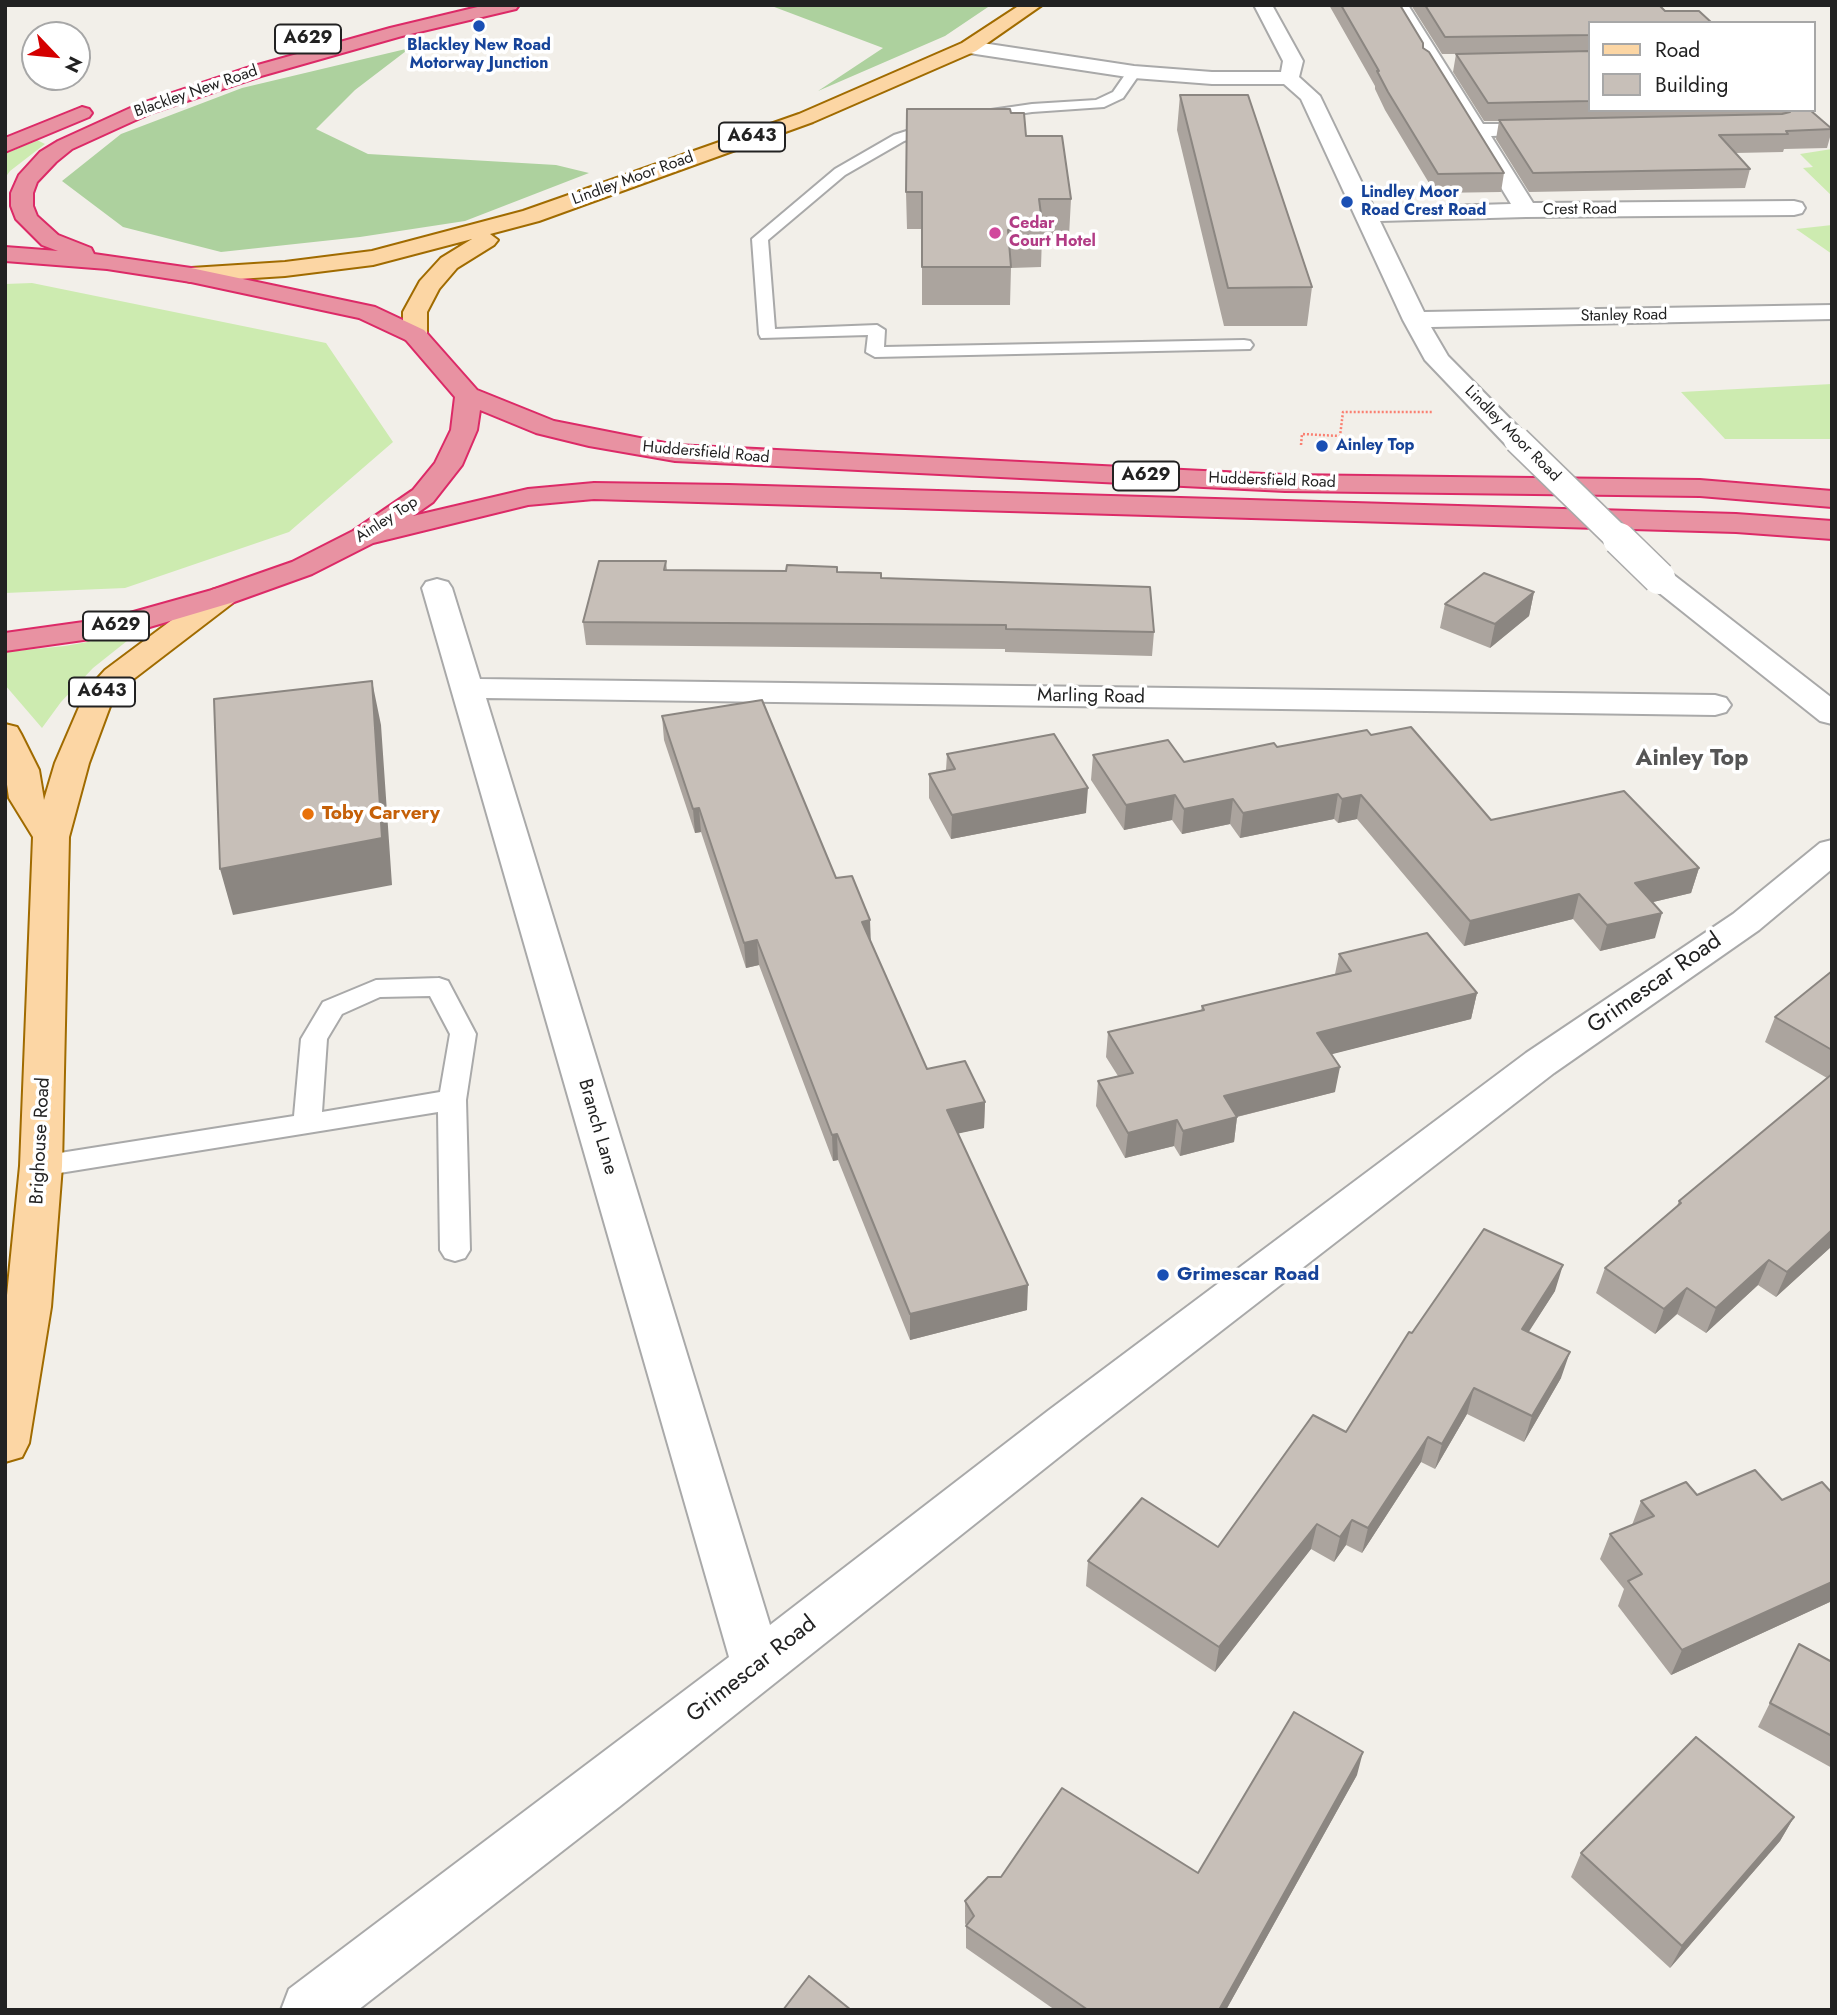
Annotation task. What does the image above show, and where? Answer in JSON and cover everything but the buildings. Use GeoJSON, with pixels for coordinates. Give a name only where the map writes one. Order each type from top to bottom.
{"type":"FeatureCollection","features":[{"type":"Feature","properties":{"kind":"highway","name":"Blackley New Road"},"geometry":{"type":"LineString","coordinates":[[5,146],[92,108],[171,81],[319,36],[446,5]]}},
{"type":"Feature","properties":{"kind":"highway","name":"Blackley New Road"},"geometry":{"type":"LineString","coordinates":[[107,262],[50,240],[27,219],[22,206],[22,193],[27,180],[48,157],[65,145],[144,109],[254,72],[397,32],[510,5]]}},
{"type":"Feature","properties":{"kind":"highway","name":"A629"},"geometry":{"type":"LineString","coordinates":[[5,254],[107,262],[191,275],[366,312],[415,335],[468,396]]}},
{"type":"Feature","properties":{"kind":"highway","name":"Huddersfield Road"},"geometry":{"type":"LineString","coordinates":[[468,396],[545,427],[589,438],[676,453],[1285,483],[1700,488],[1832,499]]}},
{"type":"Feature","properties":{"kind":"highway","name":"Ainley Top"},"geometry":{"type":"LineString","coordinates":[[5,642],[115,627],[223,596],[302,568],[363,537],[423,496],[448,465],[464,430],[468,396]]}},
{"type":"Feature","properties":{"kind":"highway","name":"Huddersfield Road"},"geometry":{"type":"LineString","coordinates":[[363,537],[506,501],[594,491],[1736,523],[1832,530]]}},
{"type":"Feature","properties":{"kind":"highway","name":"Huddersfield Road"},"geometry":{"type":"LineString","coordinates":[[1060,505],[1117,514],[1597,532],[1832,548]]}},
{"type":"Feature","properties":{"kind":"main road","name":"Lindley Moor Road"},"geometry":{"type":"LineString","coordinates":[[191,275],[285,270],[373,258],[531,216],[806,118],[969,47],[1033,5]]}},
{"type":"Feature","properties":{"kind":"main road","name":"Lindley Moor Road"},"geometry":{"type":"LineString","coordinates":[[415,335],[415,312],[419,299],[449,263],[471,247],[531,216]]}},
{"type":"Feature","properties":{"kind":"main road","name":"A643"},"geometry":{"type":"LineString","coordinates":[[51,837],[72,763],[97,698],[116,677],[223,596]]}},
{"type":"Feature","properties":{"kind":"main road"},"geometry":{"type":"LineString","coordinates":[[5,734],[22,770],[26,798],[51,837]]}},
{"type":"Feature","properties":{"kind":"main road","name":"Brighouse Road"},"geometry":{"type":"LineString","coordinates":[[5,1443],[29,1307],[41,1166],[51,837]]}},
{"type":"Feature","properties":{"kind":"street"},"geometry":{"type":"LineString","coordinates":[[969,47],[1134,72],[1212,78],[1289,78],[1293,61],[1263,5]]}},
{"type":"Feature","properties":{"kind":"street"},"geometry":{"type":"LineString","coordinates":[[1399,5],[1526,210]]}},
{"type":"Feature","properties":{"kind":"street"},"geometry":{"type":"LineString","coordinates":[[1433,63],[1459,63]]}},
{"type":"Feature","properties":{"kind":"street","name":"Lindley Moor Road"},"geometry":{"type":"LineString","coordinates":[[1289,78],[1310,96],[1415,320],[1438,360],[1659,578],[1832,714]]}},
{"type":"Feature","properties":{"kind":"street"},"geometry":{"type":"LineString","coordinates":[[1475,130],[1571,128]]}},
{"type":"Feature","properties":{"kind":"street","name":"Crest Road"},"geometry":{"type":"LineString","coordinates":[[1367,215],[1526,210],[1794,208]]}},
{"type":"Feature","properties":{"kind":"street","name":"Stanley Road"},"geometry":{"type":"LineString","coordinates":[[1415,320],[1832,312]]}},
{"type":"Feature","properties":{"kind":"street","name":"Branch Lane"},"geometry":{"type":"LineString","coordinates":[[438,588],[757,1666]]}},
{"type":"Feature","properties":{"kind":"street","name":"Marling Road"},"geometry":{"type":"LineString","coordinates":[[467,688],[1715,705]]}},
{"type":"Feature","properties":{"kind":"street","name":"Grimescar Road"},"geometry":{"type":"LineString","coordinates":[[310,2010],[1066,1424],[1540,1063],[1746,922],[1832,851]]}},
{"type":"Feature","properties":{"kind":"lane"},"geometry":{"type":"LineString","coordinates":[[1134,72],[1118,95],[1099,104],[1032,108],[962,118],[899,138],[841,172],[760,239],[767,334],[877,330],[875,352],[1244,345]]}},
{"type":"Feature","properties":{"kind":"lane"},"geometry":{"type":"LineString","coordinates":[[307,1124],[314,1039],[332,1008],[376,989],[439,988],[463,1034],[452,1100],[455,1250]]}},
{"type":"Feature","properties":{"kind":"lane"},"geometry":{"type":"LineString","coordinates":[[41,1166],[452,1100]]}},
{"type":"Feature","properties":{"kind":"path"},"geometry":{"type":"LineString","coordinates":[[1301,446],[1302,434],[1340,436],[1343,412],[1490,412]]}},
{"type":"Feature","properties":{"kind":"green space"},"geometry":{"type":"Polygon","coordinates":[[[769,5],[991,5],[945,36],[818,91],[883,48],[769,5]]]}},
{"type":"Feature","properties":{"kind":"green space"},"geometry":{"type":"Polygon","coordinates":[[[410,48],[355,90],[316,129],[368,154],[556,165],[589,173],[465,221],[360,237],[221,252],[123,227],[62,181],[121,134],[242,88],[410,48]]]}},
{"type":"Feature","properties":{"kind":"green space"},"geometry":{"type":"Polygon","coordinates":[[[37,140],[45,144],[5,178],[5,154],[37,140]]]}},
{"type":"Feature","properties":{"kind":"green space"},"geometry":{"type":"Polygon","coordinates":[[[1832,149],[1832,196],[1803,168],[1813,167],[1800,154],[1832,149]]]}},
{"type":"Feature","properties":{"kind":"green space"},"geometry":{"type":"Polygon","coordinates":[[[1832,225],[1832,254],[1796,229],[1832,225]]]}},
{"type":"Feature","properties":{"kind":"green space"},"geometry":{"type":"Polygon","coordinates":[[[32,283],[326,343],[393,442],[289,532],[125,588],[5,593],[5,284],[32,283]]]}},
{"type":"Feature","properties":{"kind":"green space"},"geometry":{"type":"Polygon","coordinates":[[[1832,384],[1832,439],[1725,439],[1681,392],[1832,384]]]}},
{"type":"Feature","properties":{"kind":"green space"},"geometry":{"type":"Polygon","coordinates":[[[137,633],[93,668],[61,702],[42,728],[5,685],[5,652],[65,646],[137,633]]]}},
{"type":"Feature","properties":{"kind":"place","name":"Blackley New Road Motorway Junction"},"geometry":{"type":"Point","coordinates":[479,26]}},
{"type":"Feature","properties":{"kind":"place","name":"Lindley Moor Road Crest Road"},"geometry":{"type":"Point","coordinates":[1347,202]}},
{"type":"Feature","properties":{"kind":"place","name":"Cedar Court Hotel"},"geometry":{"type":"Point","coordinates":[995,233]}},
{"type":"Feature","properties":{"kind":"place","name":"Ainley Top"},"geometry":{"type":"Point","coordinates":[1322,446]}},
{"type":"Feature","properties":{"kind":"place","name":"Toby Carvery"},"geometry":{"type":"Point","coordinates":[308,814]}},
{"type":"Feature","properties":{"kind":"place","name":"Grimescar Road"},"geometry":{"type":"Point","coordinates":[1163,1275]}},
{"type":"Feature","properties":{"kind":"district","name":"Ainley Top"},"geometry":{"type":"Point","coordinates":[1692,759]}}]}
